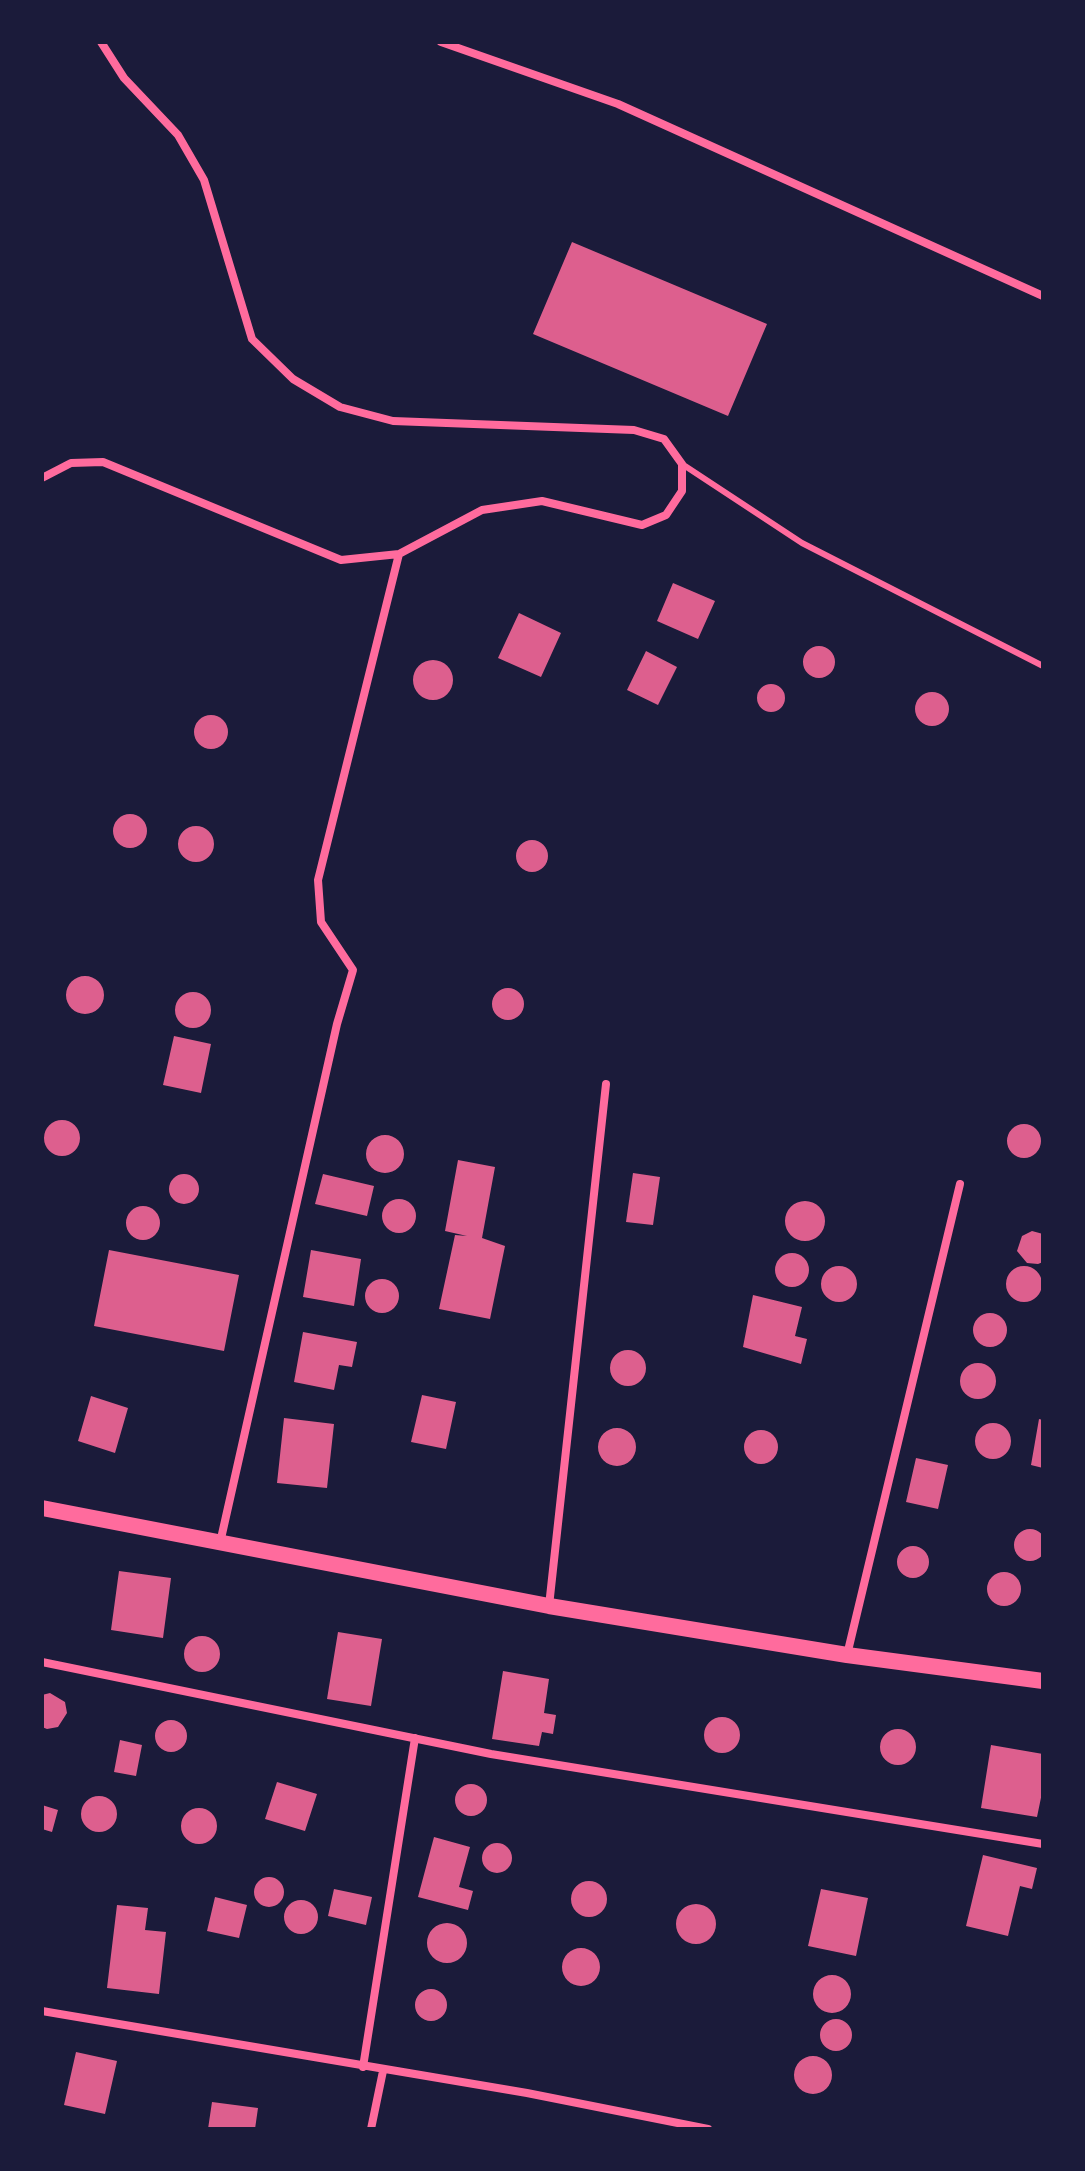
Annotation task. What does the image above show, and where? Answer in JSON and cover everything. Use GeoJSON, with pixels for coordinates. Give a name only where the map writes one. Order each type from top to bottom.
{"type":"FeatureCollection","features":[{"type":"Feature","properties":{"kind":"main road"},"geometry":{"type":"LineString","coordinates":[[42,1508],[549,1606],[847,1655],[1043,1681]]}},
{"type":"Feature","properties":{"kind":"street"},"geometry":{"type":"LineString","coordinates":[[42,478],[71,463],[103,462],[341,560],[399,554],[482,510],[542,501],[642,525],[666,515],[682,491],[682,464],[664,439],[634,430],[393,421],[340,407],[293,379],[252,339],[204,180],[178,135],[124,78],[101,42]]}},
{"type":"Feature","properties":{"kind":"street"},"geometry":{"type":"LineString","coordinates":[[441,42],[618,104],[1043,296]]}},
{"type":"Feature","properties":{"kind":"street"},"geometry":{"type":"LineString","coordinates":[[220,1544],[337,1024],[353,970],[321,922],[318,880],[399,554]]}},
{"type":"Feature","properties":{"kind":"street"},"geometry":{"type":"LineString","coordinates":[[549,1606],[606,1084]]}},
{"type":"Feature","properties":{"kind":"street"},"geometry":{"type":"LineString","coordinates":[[847,1655],[960,1184]]}},
{"type":"Feature","properties":{"kind":"street"},"geometry":{"type":"LineString","coordinates":[[42,1662],[415,1738],[1043,1844]]}},
{"type":"Feature","properties":{"kind":"street"},"geometry":{"type":"LineString","coordinates":[[363,2067],[415,1738]]}},
{"type":"Feature","properties":{"kind":"street"},"geometry":{"type":"LineString","coordinates":[[42,2011],[527,2093],[708,2129]]}},
{"type":"Feature","properties":{"kind":"street"},"geometry":{"type":"LineString","coordinates":[[371,2129],[383,2071]]}},
{"type":"Feature","properties":{"kind":"lane"},"geometry":{"type":"LineString","coordinates":[[682,464],[802,543],[1043,666]]}},
{"type":"Feature","properties":{"kind":"building"},"geometry":{"type":"Polygon","coordinates":[[[572,242],[767,324],[728,416],[533,334],[572,242]]]}},
{"type":"Feature","properties":{"kind":"building"},"geometry":{"type":"Polygon","coordinates":[[[673,583],[715,601],[698,639],[657,621],[673,583]]]}},
{"type":"Feature","properties":{"kind":"building"},"geometry":{"type":"Polygon","coordinates":[[[519,613],[561,633],[541,677],[498,658],[519,613]]]}},
{"type":"Feature","properties":{"kind":"building"},"geometry":{"type":"Polygon","coordinates":[[[819,646],[831,650],[835,662],[831,674],[819,678],[807,674],[803,662],[807,650],[819,646]]]}},
{"type":"Feature","properties":{"kind":"building"},"geometry":{"type":"Polygon","coordinates":[[[646,651],[677,667],[658,705],[627,690],[646,651]]]}},
{"type":"Feature","properties":{"kind":"building"},"geometry":{"type":"Polygon","coordinates":[[[433,660],[447,666],[453,680],[447,694],[433,700],[419,694],[413,680],[419,666],[433,660]]]}},
{"type":"Feature","properties":{"kind":"building"},"geometry":{"type":"Polygon","coordinates":[[[771,684],[781,688],[785,698],[781,708],[771,712],[761,708],[757,698],[761,688],[771,684]]]}},
{"type":"Feature","properties":{"kind":"building"},"geometry":{"type":"Polygon","coordinates":[[[932,692],[944,697],[949,709],[944,721],[932,726],[920,721],[915,709],[920,697],[932,692]]]}},
{"type":"Feature","properties":{"kind":"building"},"geometry":{"type":"Polygon","coordinates":[[[211,715],[223,720],[228,732],[223,744],[211,749],[199,744],[194,732],[199,720],[211,715]]]}},
{"type":"Feature","properties":{"kind":"building"},"geometry":{"type":"Polygon","coordinates":[[[130,814],[142,819],[147,831],[142,843],[130,848],[118,843],[113,831],[118,819],[130,814]]]}},
{"type":"Feature","properties":{"kind":"building"},"geometry":{"type":"Polygon","coordinates":[[[196,826],[209,831],[214,844],[209,857],[196,862],[183,857],[178,844],[183,831],[196,826]]]}},
{"type":"Feature","properties":{"kind":"building"},"geometry":{"type":"Polygon","coordinates":[[[532,840],[543,845],[548,856],[543,867],[532,872],[521,867],[516,856],[521,845],[532,840]]]}},
{"type":"Feature","properties":{"kind":"building"},"geometry":{"type":"Polygon","coordinates":[[[85,976],[98,982],[104,995],[98,1008],[85,1014],[72,1008],[66,995],[72,982],[85,976]]]}},
{"type":"Feature","properties":{"kind":"building"},"geometry":{"type":"Polygon","coordinates":[[[508,988],[520,992],[524,1004],[520,1016],[508,1020],[496,1016],[492,1004],[496,992],[508,988]]]}},
{"type":"Feature","properties":{"kind":"building"},"geometry":{"type":"Polygon","coordinates":[[[193,992],[206,997],[211,1010],[206,1023],[193,1028],[180,1023],[175,1010],[180,997],[193,992]]]}},
{"type":"Feature","properties":{"kind":"building"},"geometry":{"type":"Polygon","coordinates":[[[174,1036],[211,1044],[201,1093],[163,1085],[174,1036]]]}},
{"type":"Feature","properties":{"kind":"building"},"geometry":{"type":"Polygon","coordinates":[[[62,1120],[75,1125],[80,1138],[75,1151],[62,1156],[49,1151],[44,1138],[49,1125],[62,1120]]]}},
{"type":"Feature","properties":{"kind":"building"},"geometry":{"type":"Polygon","coordinates":[[[1024,1124],[1036,1129],[1041,1141],[1036,1153],[1024,1158],[1012,1153],[1007,1141],[1012,1129],[1024,1124]]]}},
{"type":"Feature","properties":{"kind":"building"},"geometry":{"type":"Polygon","coordinates":[[[385,1135],[399,1140],[404,1154],[399,1168],[385,1173],[371,1168],[366,1154],[371,1140],[385,1135]]]}},
{"type":"Feature","properties":{"kind":"building"},"geometry":{"type":"Polygon","coordinates":[[[458,1160],[495,1167],[482,1238],[505,1246],[490,1319],[439,1309],[455,1235],[467,1236],[445,1231],[458,1160]]]}},
{"type":"Feature","properties":{"kind":"building"},"geometry":{"type":"Polygon","coordinates":[[[633,1173],[660,1177],[653,1225],[626,1222],[633,1173]]]}},
{"type":"Feature","properties":{"kind":"building"},"geometry":{"type":"Polygon","coordinates":[[[184,1174],[195,1178],[199,1189],[195,1200],[184,1204],[173,1200],[169,1189],[173,1178],[184,1174]]]}},
{"type":"Feature","properties":{"kind":"building"},"geometry":{"type":"Polygon","coordinates":[[[323,1174],[374,1186],[367,1216],[315,1204],[323,1174]]]}},
{"type":"Feature","properties":{"kind":"building"},"geometry":{"type":"Polygon","coordinates":[[[399,1199],[411,1204],[416,1216],[411,1228],[399,1233],[387,1228],[382,1216],[387,1204],[399,1199]]]}},
{"type":"Feature","properties":{"kind":"building"},"geometry":{"type":"Polygon","coordinates":[[[805,1201],[819,1207],[825,1221],[819,1235],[805,1241],[791,1235],[785,1221],[791,1207],[805,1201]]]}},
{"type":"Feature","properties":{"kind":"building"},"geometry":{"type":"Polygon","coordinates":[[[143,1206],[155,1211],[160,1223],[155,1235],[143,1240],[131,1235],[126,1223],[131,1211],[143,1206]]]}},
{"type":"Feature","properties":{"kind":"building"},"geometry":{"type":"Polygon","coordinates":[[[1032,1231],[1043,1234],[1043,1262],[1038,1264],[1027,1263],[1017,1251],[1022,1236],[1032,1231]]]}},
{"type":"Feature","properties":{"kind":"building"},"geometry":{"type":"Polygon","coordinates":[[[109,1250],[239,1275],[224,1351],[94,1326],[109,1250]]]}},
{"type":"Feature","properties":{"kind":"building"},"geometry":{"type":"Polygon","coordinates":[[[311,1250],[361,1259],[354,1306],[303,1297],[311,1250]]]}},
{"type":"Feature","properties":{"kind":"building"},"geometry":{"type":"Polygon","coordinates":[[[792,1253],[804,1258],[809,1270],[804,1282],[792,1287],[780,1282],[775,1270],[780,1258],[792,1253]]]}},
{"type":"Feature","properties":{"kind":"building"},"geometry":{"type":"Polygon","coordinates":[[[839,1266],[852,1271],[857,1284],[852,1297],[839,1302],[826,1297],[821,1284],[826,1271],[839,1266]]]}},
{"type":"Feature","properties":{"kind":"building"},"geometry":{"type":"Polygon","coordinates":[[[1024,1266],[1036,1272],[1042,1284],[1036,1296],[1024,1302],[1012,1296],[1006,1284],[1012,1272],[1024,1266]]]}},
{"type":"Feature","properties":{"kind":"building"},"geometry":{"type":"Polygon","coordinates":[[[382,1279],[394,1284],[399,1296],[394,1308],[382,1313],[370,1308],[365,1296],[370,1284],[382,1279]]]}},
{"type":"Feature","properties":{"kind":"building"},"geometry":{"type":"Polygon","coordinates":[[[753,1295],[802,1307],[795,1336],[807,1339],[801,1364],[743,1347],[753,1295]]]}},
{"type":"Feature","properties":{"kind":"building"},"geometry":{"type":"Polygon","coordinates":[[[990,1313],[1002,1318],[1007,1330],[1002,1342],[990,1347],[978,1342],[973,1330],[978,1318],[990,1313]]]}},
{"type":"Feature","properties":{"kind":"building"},"geometry":{"type":"Polygon","coordinates":[[[303,1332],[357,1342],[352,1367],[339,1365],[334,1390],[294,1382],[303,1332]]]}},
{"type":"Feature","properties":{"kind":"building"},"geometry":{"type":"Polygon","coordinates":[[[628,1350],[641,1355],[646,1368],[641,1381],[628,1386],[615,1381],[610,1368],[615,1355],[628,1350]]]}},
{"type":"Feature","properties":{"kind":"building"},"geometry":{"type":"Polygon","coordinates":[[[978,1363],[990,1369],[996,1381],[990,1393],[978,1399],[966,1393],[960,1381],[966,1369],[978,1363]]]}},
{"type":"Feature","properties":{"kind":"building"},"geometry":{"type":"Polygon","coordinates":[[[422,1395],[456,1402],[446,1449],[411,1442],[422,1395]]]}},
{"type":"Feature","properties":{"kind":"building"},"geometry":{"type":"Polygon","coordinates":[[[91,1396],[128,1408],[115,1453],[78,1441],[91,1396]]]}},
{"type":"Feature","properties":{"kind":"building"},"geometry":{"type":"Polygon","coordinates":[[[284,1418],[334,1424],[327,1488],[277,1483],[284,1418]]]}},
{"type":"Feature","properties":{"kind":"building"},"geometry":{"type":"Polygon","coordinates":[[[1039,1419],[1043,1420],[1043,1468],[1031,1465],[1039,1419]]]}},
{"type":"Feature","properties":{"kind":"building"},"geometry":{"type":"Polygon","coordinates":[[[993,1423],[1005,1429],[1011,1441],[1005,1453],[993,1459],[981,1453],[975,1441],[981,1429],[993,1423]]]}},
{"type":"Feature","properties":{"kind":"building"},"geometry":{"type":"Polygon","coordinates":[[[617,1428],[631,1433],[636,1447],[631,1461],[617,1466],[603,1461],[598,1447],[603,1433],[617,1428]]]}},
{"type":"Feature","properties":{"kind":"building"},"geometry":{"type":"Polygon","coordinates":[[[761,1430],[773,1435],[778,1447],[773,1459],[761,1464],[749,1459],[744,1447],[749,1435],[761,1430]]]}},
{"type":"Feature","properties":{"kind":"building"},"geometry":{"type":"Polygon","coordinates":[[[916,1458],[948,1465],[938,1509],[906,1502],[916,1458]]]}},
{"type":"Feature","properties":{"kind":"building"},"geometry":{"type":"Polygon","coordinates":[[[1030,1529],[1041,1534],[1046,1545],[1041,1556],[1030,1561],[1019,1556],[1014,1545],[1019,1534],[1030,1529]]]}},
{"type":"Feature","properties":{"kind":"building"},"geometry":{"type":"Polygon","coordinates":[[[913,1546],[924,1551],[929,1562],[924,1573],[913,1578],[902,1573],[897,1562],[902,1551],[913,1546]]]}},
{"type":"Feature","properties":{"kind":"building"},"geometry":{"type":"Polygon","coordinates":[[[119,1571],[171,1578],[163,1638],[111,1630],[119,1571]]]}},
{"type":"Feature","properties":{"kind":"building"},"geometry":{"type":"Polygon","coordinates":[[[1004,1572],[1016,1577],[1021,1589],[1016,1601],[1004,1606],[992,1601],[987,1589],[992,1577],[1004,1572]]]}},
{"type":"Feature","properties":{"kind":"building"},"geometry":{"type":"Polygon","coordinates":[[[338,1632],[382,1639],[371,1706],[327,1699],[338,1632]]]}},
{"type":"Feature","properties":{"kind":"building"},"geometry":{"type":"Polygon","coordinates":[[[202,1636],[214,1642],[220,1654],[214,1666],[202,1672],[190,1666],[184,1654],[190,1642],[202,1636]]]}},
{"type":"Feature","properties":{"kind":"building"},"geometry":{"type":"Polygon","coordinates":[[[503,1671],[549,1679],[544,1713],[556,1715],[553,1734],[542,1732],[539,1746],[492,1739],[503,1671]]]}},
{"type":"Feature","properties":{"kind":"building"},"geometry":{"type":"Polygon","coordinates":[[[50,1693],[65,1702],[67,1713],[58,1727],[47,1729],[42,1727],[42,1695],[50,1693]]]}},
{"type":"Feature","properties":{"kind":"building"},"geometry":{"type":"Polygon","coordinates":[[[722,1717],[735,1722],[740,1735],[735,1748],[722,1753],[709,1748],[704,1735],[709,1722],[722,1717]]]}},
{"type":"Feature","properties":{"kind":"building"},"geometry":{"type":"Polygon","coordinates":[[[171,1720],[183,1724],[187,1736],[183,1748],[171,1752],[159,1748],[155,1736],[159,1724],[171,1720]]]}},
{"type":"Feature","properties":{"kind":"building"},"geometry":{"type":"Polygon","coordinates":[[[898,1729],[911,1734],[916,1747],[911,1760],[898,1765],[885,1760],[880,1747],[885,1734],[898,1729]]]}},
{"type":"Feature","properties":{"kind":"building"},"geometry":{"type":"Polygon","coordinates":[[[120,1740],[142,1745],[136,1776],[114,1772],[120,1740]]]}},
{"type":"Feature","properties":{"kind":"building"},"geometry":{"type":"Polygon","coordinates":[[[991,1745],[1043,1754],[1043,1788],[1037,1817],[981,1808],[991,1745]]]}},
{"type":"Feature","properties":{"kind":"building"},"geometry":{"type":"Polygon","coordinates":[[[277,1782],[317,1794],[305,1831],[265,1819],[277,1782]]]}},
{"type":"Feature","properties":{"kind":"building"},"geometry":{"type":"Polygon","coordinates":[[[471,1784],[483,1788],[487,1800],[483,1812],[471,1816],[459,1812],[455,1800],[459,1788],[471,1784]]]}},
{"type":"Feature","properties":{"kind":"building"},"geometry":{"type":"Polygon","coordinates":[[[99,1796],[112,1801],[117,1814],[112,1827],[99,1832],[86,1827],[81,1814],[86,1801],[99,1796]]]}},
{"type":"Feature","properties":{"kind":"building"},"geometry":{"type":"Polygon","coordinates":[[[42,1805],[58,1810],[52,1832],[42,1829],[42,1805]]]}},
{"type":"Feature","properties":{"kind":"building"},"geometry":{"type":"Polygon","coordinates":[[[199,1808],[212,1813],[217,1826],[212,1839],[199,1844],[186,1839],[181,1826],[186,1813],[199,1808]]]}},
{"type":"Feature","properties":{"kind":"building"},"geometry":{"type":"Polygon","coordinates":[[[434,1837],[470,1847],[459,1887],[473,1891],[468,1910],[418,1897],[434,1837]]]}},
{"type":"Feature","properties":{"kind":"building"},"geometry":{"type":"Polygon","coordinates":[[[497,1843],[507,1848],[512,1858],[507,1868],[497,1873],[487,1868],[482,1858],[487,1848],[497,1843]]]}},
{"type":"Feature","properties":{"kind":"building"},"geometry":{"type":"Polygon","coordinates":[[[983,1855],[1037,1868],[1032,1889],[1020,1886],[1008,1936],[966,1926],[983,1855]]]}},
{"type":"Feature","properties":{"kind":"building"},"geometry":{"type":"Polygon","coordinates":[[[269,1877],[280,1881],[284,1892],[280,1903],[269,1907],[258,1903],[254,1892],[258,1881],[269,1877]]]}},
{"type":"Feature","properties":{"kind":"building"},"geometry":{"type":"Polygon","coordinates":[[[589,1881],[602,1886],[607,1899],[602,1912],[589,1917],[576,1912],[571,1899],[576,1886],[589,1881]]]}},
{"type":"Feature","properties":{"kind":"building"},"geometry":{"type":"Polygon","coordinates":[[[334,1889],[372,1897],[366,1925],[328,1916],[334,1889]]]}},
{"type":"Feature","properties":{"kind":"building"},"geometry":{"type":"Polygon","coordinates":[[[821,1889],[868,1898],[856,1956],[808,1946],[821,1889]]]}},
{"type":"Feature","properties":{"kind":"building"},"geometry":{"type":"Polygon","coordinates":[[[215,1897],[247,1905],[239,1938],[207,1931],[215,1897]]]}},
{"type":"Feature","properties":{"kind":"building"},"geometry":{"type":"Polygon","coordinates":[[[301,1900],[313,1905],[318,1917],[313,1929],[301,1934],[289,1929],[284,1917],[289,1905],[301,1900]]]}},
{"type":"Feature","properties":{"kind":"building"},"geometry":{"type":"Polygon","coordinates":[[[696,1904],[710,1910],[716,1924],[710,1938],[696,1944],[682,1938],[676,1924],[682,1910],[696,1904]]]}},
{"type":"Feature","properties":{"kind":"building"},"geometry":{"type":"Polygon","coordinates":[[[117,1905],[148,1908],[145,1930],[166,1932],[159,1994],[107,1988],[117,1905]]]}},
{"type":"Feature","properties":{"kind":"building"},"geometry":{"type":"Polygon","coordinates":[[[447,1923],[461,1929],[467,1943],[461,1957],[447,1963],[433,1957],[427,1943],[433,1929],[447,1923]]]}},
{"type":"Feature","properties":{"kind":"building"},"geometry":{"type":"Polygon","coordinates":[[[581,1948],[594,1954],[600,1967],[594,1980],[581,1986],[568,1980],[562,1967],[568,1954],[581,1948]]]}},
{"type":"Feature","properties":{"kind":"building"},"geometry":{"type":"Polygon","coordinates":[[[832,1975],[845,1981],[851,1994],[845,2007],[832,2013],[819,2007],[813,1994],[819,1981],[832,1975]]]}},
{"type":"Feature","properties":{"kind":"building"},"geometry":{"type":"Polygon","coordinates":[[[431,1989],[442,1994],[447,2005],[442,2016],[431,2021],[420,2016],[415,2005],[420,1994],[431,1989]]]}},
{"type":"Feature","properties":{"kind":"building"},"geometry":{"type":"Polygon","coordinates":[[[836,2019],[847,2024],[852,2035],[847,2046],[836,2051],[825,2046],[820,2035],[825,2024],[836,2019]]]}},
{"type":"Feature","properties":{"kind":"building"},"geometry":{"type":"Polygon","coordinates":[[[76,2052],[117,2061],[105,2114],[64,2105],[76,2052]]]}},
{"type":"Feature","properties":{"kind":"building"},"geometry":{"type":"Polygon","coordinates":[[[813,2056],[826,2062],[832,2075],[826,2088],[813,2094],[800,2088],[794,2075],[800,2062],[813,2056]]]}},
{"type":"Feature","properties":{"kind":"building"},"geometry":{"type":"Polygon","coordinates":[[[212,2102],[258,2108],[255,2129],[208,2129],[212,2102]]]}}]}
